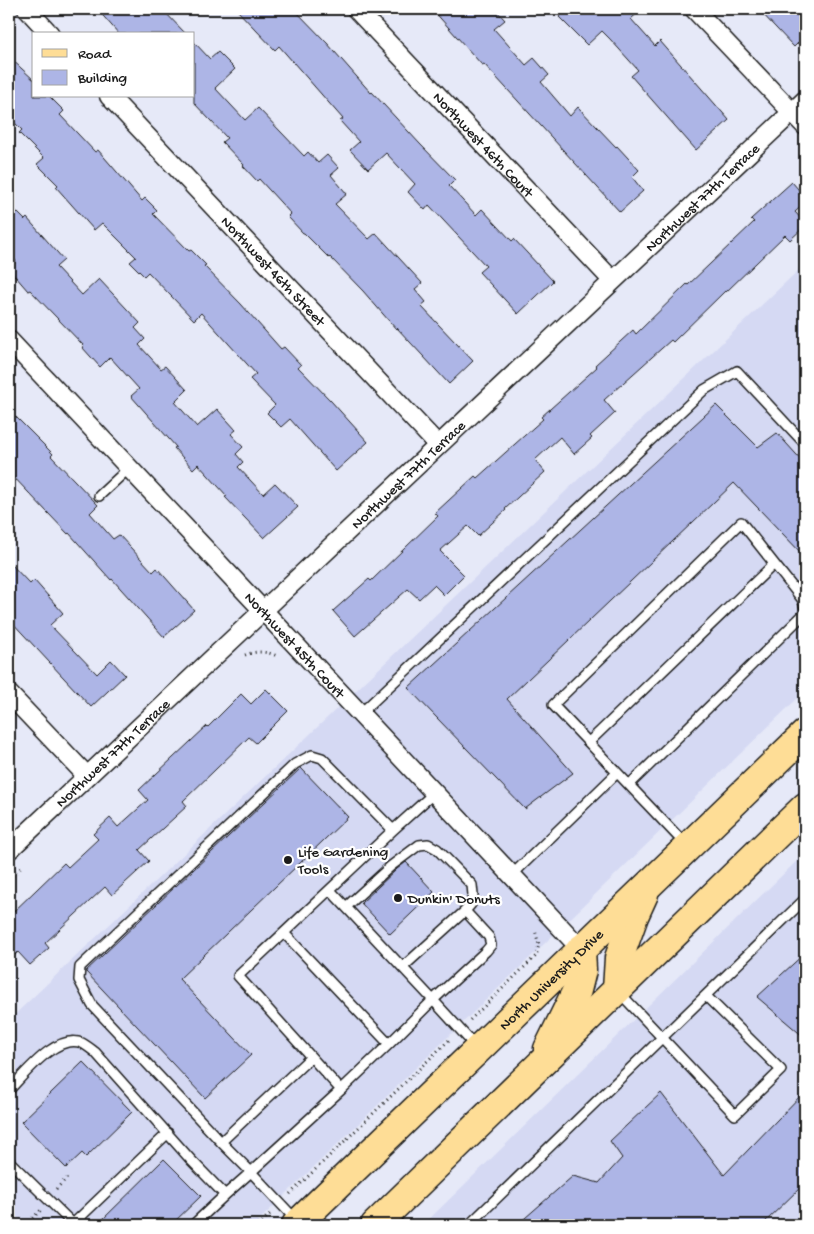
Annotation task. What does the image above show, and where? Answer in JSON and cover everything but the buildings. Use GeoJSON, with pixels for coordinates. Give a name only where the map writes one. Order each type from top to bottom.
{"type":"FeatureCollection","features":[{"type":"Feature","properties":{"kind":"main road","name":"North University Drive"},"geometry":{"type":"LineString","coordinates":[[298,1224],[805,734]]}},
{"type":"Feature","properties":{"kind":"main road"},"geometry":{"type":"LineString","coordinates":[[384,1220],[805,807]]}},
{"type":"Feature","properties":{"kind":"main road"},"geometry":{"type":"LineString","coordinates":[[617,990],[619,958],[634,916],[649,884]]}},
{"type":"Feature","properties":{"kind":"main road"},"geometry":{"type":"LineString","coordinates":[[541,1064],[577,990],[582,970],[581,949]]}},
{"type":"Feature","properties":{"kind":"street"},"geometry":{"type":"LineString","coordinates":[[27,9],[48,32]]}},
{"type":"Feature","properties":{"kind":"street","name":"Northwest 46th Court"},"geometry":{"type":"LineString","coordinates":[[356,9],[612,280]]}},
{"type":"Feature","properties":{"kind":"street"},"geometry":{"type":"LineString","coordinates":[[694,9],[799,106],[805,126]]}},
{"type":"Feature","properties":{"kind":"street","name":"Northwest 46th Street"},"geometry":{"type":"LineString","coordinates":[[111,98],[438,445]]}},
{"type":"Feature","properties":{"kind":"street","name":"Northwest 77th Terrace"},"geometry":{"type":"LineString","coordinates":[[9,850],[612,280],[799,106]]}},
{"type":"Feature","properties":{"kind":"street","name":"Northwest 45th Court"},"geometry":{"type":"LineString","coordinates":[[9,340],[581,949]]}},
{"type":"Feature","properties":{"kind":"street"},"geometry":{"type":"LineString","coordinates":[[9,694],[87,776]]}},
{"type":"Feature","properties":{"kind":"lane"},"geometry":{"type":"LineString","coordinates":[[360,714],[704,390],[737,371],[805,444]]}},
{"type":"Feature","properties":{"kind":"lane"},"geometry":{"type":"LineString","coordinates":[[99,496],[129,468]]}},
{"type":"Feature","properties":{"kind":"lane"},"geometry":{"type":"LineString","coordinates":[[688,847],[553,705],[740,522],[804,600]]}},
{"type":"Feature","properties":{"kind":"lane"},"geometry":{"type":"LineString","coordinates":[[589,742],[774,564]]}},
{"type":"Feature","properties":{"kind":"lane"},"geometry":{"type":"LineString","coordinates":[[629,785],[805,613]]}},
{"type":"Feature","properties":{"kind":"lane"},"geometry":{"type":"LineString","coordinates":[[298,1224],[92,1004],[79,980],[80,967],[294,764],[312,755],[322,758],[393,830]]}},
{"type":"Feature","properties":{"kind":"lane"},"geometry":{"type":"LineString","coordinates":[[512,875],[617,772]]}},
{"type":"Feature","properties":{"kind":"lane"},"geometry":{"type":"LineString","coordinates":[[341,1090],[238,976],[434,793]]}},
{"type":"Feature","properties":{"kind":"lane"},"geometry":{"type":"LineString","coordinates":[[346,908],[391,866],[419,845],[428,844],[437,849],[472,885],[472,904],[402,967]]}},
{"type":"Feature","properties":{"kind":"lane"},"geometry":{"type":"LineString","coordinates":[[330,890],[478,1049]]}},
{"type":"Feature","properties":{"kind":"lane"},"geometry":{"type":"LineString","coordinates":[[475,1223],[805,899]]}},
{"type":"Feature","properties":{"kind":"lane"},"geometry":{"type":"LineString","coordinates":[[192,1225],[341,1090],[491,945],[489,937],[465,911]]}},
{"type":"Feature","properties":{"kind":"lane"},"geometry":{"type":"LineString","coordinates":[[284,933],[389,1044]]}},
{"type":"Feature","properties":{"kind":"lane"},"geometry":{"type":"LineString","coordinates":[[617,990],[734,1115],[781,1070],[706,996]]}},
{"type":"Feature","properties":{"kind":"lane"},"geometry":{"type":"LineString","coordinates":[[9,1090],[37,1061],[56,1046],[69,1041],[82,1043],[95,1052],[225,1195]]}},
{"type":"Feature","properties":{"kind":"lane"},"geometry":{"type":"LineString","coordinates":[[221,1142],[310,1057]]}},
{"type":"Feature","properties":{"kind":"lane"},"geometry":{"type":"LineString","coordinates":[[9,1161],[73,1225],[168,1133]]}},
{"type":"Feature","properties":{"kind":"path"},"geometry":{"type":"LineString","coordinates":[[9,1220],[14,1225]]}},
{"type":"Feature","properties":{"kind":"shaded area"},"geometry":{"type":"Polygon","coordinates":[[[805,264],[805,691],[254,1225],[25,1225],[9,1208],[9,1020],[805,264]]]}},
{"type":"Feature","properties":{"kind":"shaded area"},"geometry":{"type":"Polygon","coordinates":[[[805,853],[805,1225],[423,1225],[805,853]]]}},
{"type":"Feature","properties":{"kind":"place","name":"Life Gardening Tools"},"geometry":{"type":"Point","coordinates":[288,860]}},
{"type":"Feature","properties":{"kind":"place","name":"Dunkin' Donuts"},"geometry":{"type":"Point","coordinates":[398,898]}}]}
